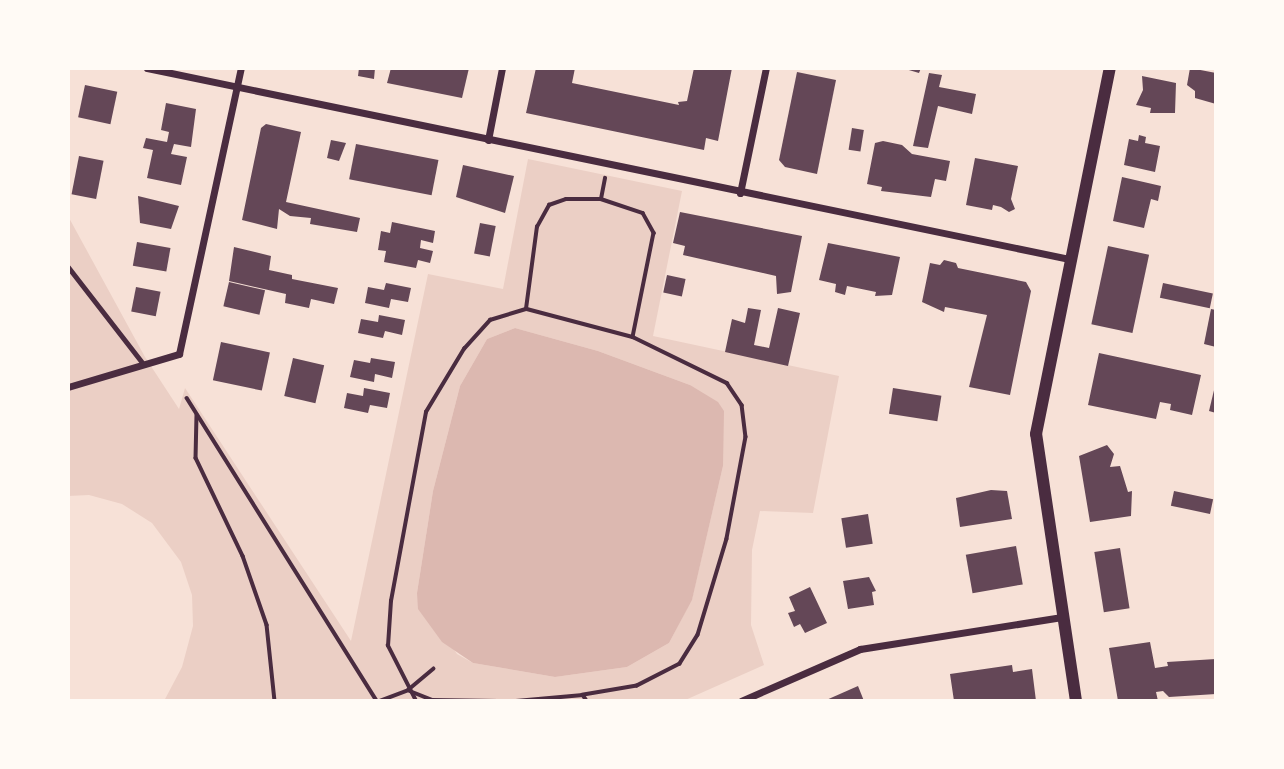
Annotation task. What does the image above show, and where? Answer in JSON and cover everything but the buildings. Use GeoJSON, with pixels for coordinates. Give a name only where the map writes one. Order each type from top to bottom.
{"type":"FeatureCollection","features":[{"type":"Feature","properties":{"kind":"street"},"geometry":{"type":"LineString","coordinates":[[147,68],[1069,260]]}},
{"type":"Feature","properties":{"kind":"street"},"geometry":{"type":"LineString","coordinates":[[68,387],[179,354],[241,68]]}},
{"type":"Feature","properties":{"kind":"street"},"geometry":{"type":"LineString","coordinates":[[488,140],[502,68]]}},
{"type":"Feature","properties":{"kind":"street"},"geometry":{"type":"LineString","coordinates":[[740,193],[766,68]]}},
{"type":"Feature","properties":{"kind":"street"},"geometry":{"type":"LineString","coordinates":[[1076,701],[1036,434],[1069,260],[1110,68]]}},
{"type":"Feature","properties":{"kind":"street"},"geometry":{"type":"LineString","coordinates":[[741,701],[860,649],[1063,617]]}},
{"type":"Feature","properties":{"kind":"lane"},"geometry":{"type":"LineString","coordinates":[[68,267],[144,365]]}},
{"type":"Feature","properties":{"kind":"path"},"geometry":{"type":"LineString","coordinates":[[601,199],[605,178]]}},
{"type":"Feature","properties":{"kind":"path"},"geometry":{"type":"LineString","coordinates":[[526,309],[537,228],[549,205],[566,199],[601,199],[643,213],[654,233],[634,337]]}},
{"type":"Feature","properties":{"kind":"path"},"geometry":{"type":"LineString","coordinates":[[416,701],[408,690],[388,646],[391,601],[426,412],[457,359],[490,320],[526,309],[634,337],[727,383],[742,405],[746,437],[727,539],[698,635],[680,664],[637,686],[583,695],[516,701]]}},
{"type":"Feature","properties":{"kind":"path"},"geometry":{"type":"LineString","coordinates":[[187,398],[379,701],[408,690],[433,669]]}},
{"type":"Feature","properties":{"kind":"path"},"geometry":{"type":"LineString","coordinates":[[197,413],[196,458],[255,584],[273,660],[275,701]]}},
{"type":"Feature","properties":{"kind":"path"},"geometry":{"type":"LineString","coordinates":[[408,690],[432,700],[498,701]]}},
{"type":"Feature","properties":{"kind":"path"},"geometry":{"type":"LineString","coordinates":[[583,695],[587,701]]}},
{"type":"Feature","properties":{"kind":"shaded area"},"geometry":{"type":"Polygon","coordinates":[[[528,159],[682,191],[653,336],[839,376],[813,513],[760,511],[752,550],[751,625],[764,665],[683,701],[164,701],[182,667],[193,626],[192,595],[181,562],[152,523],[122,504],[89,495],[68,496],[68,216],[145,357],[179,409],[185,388],[351,641],[428,274],[503,289],[528,159]],[[515,328],[487,339],[460,386],[433,491],[417,593],[457,654],[473,663],[555,677],[627,667],[669,643],[692,599],[723,466],[690,385],[598,351],[515,328]]]}},
{"type":"Feature","properties":{"kind":"shaded area"},"geometry":{"type":"Polygon","coordinates":[[[515,328],[598,351],[690,385],[718,402],[724,411],[723,466],[692,600],[669,643],[627,667],[555,677],[473,663],[442,642],[418,609],[417,593],[433,491],[460,386],[487,339],[515,328]]]}}]}
